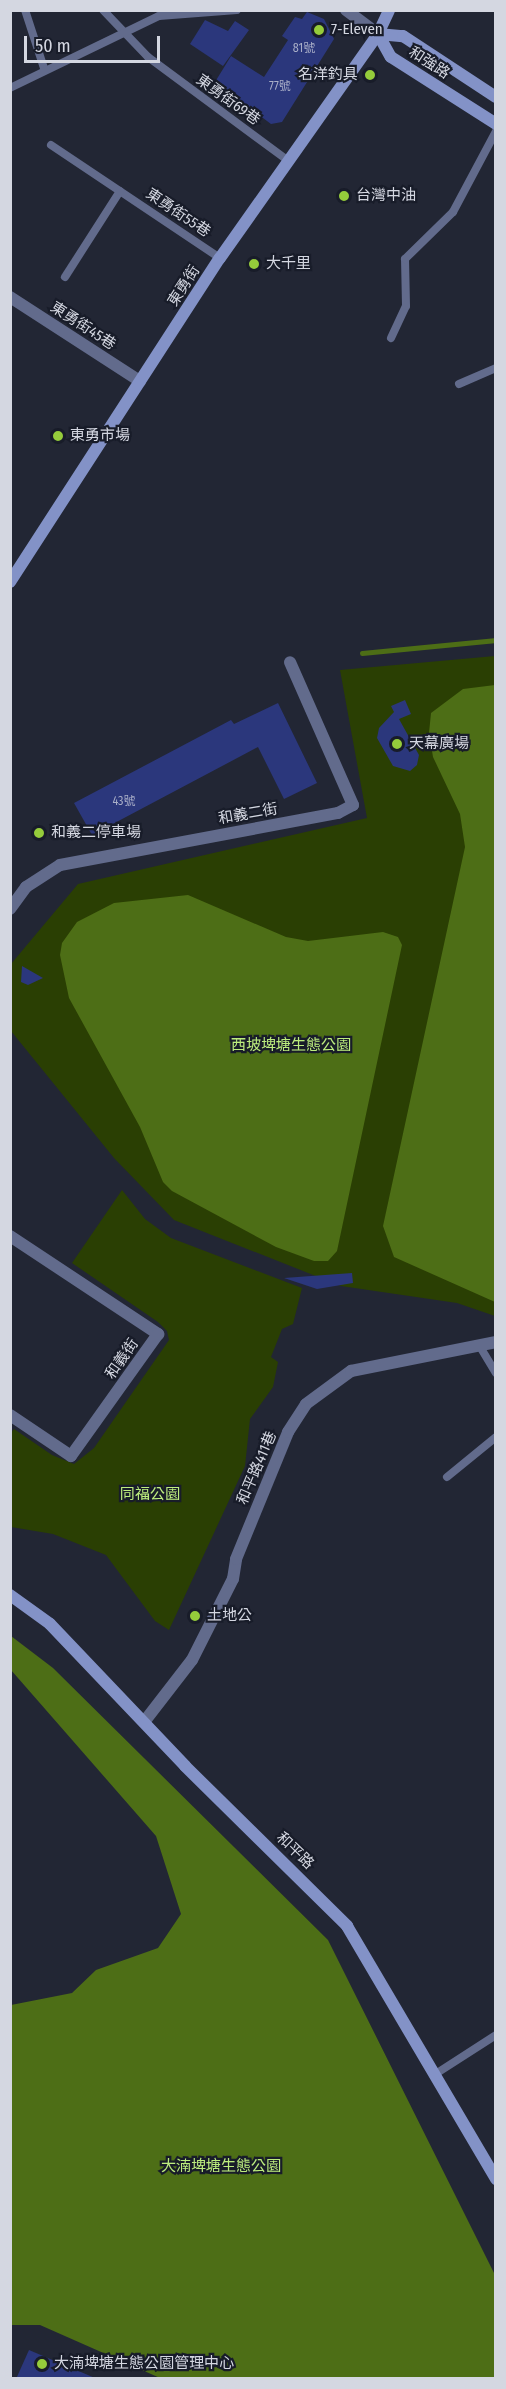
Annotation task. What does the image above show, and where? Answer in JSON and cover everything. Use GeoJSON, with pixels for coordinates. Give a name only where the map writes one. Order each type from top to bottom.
{"type":"FeatureCollection","features":[{"type":"Feature","properties":{"kind":"street"},"geometry":{"type":"LineString","coordinates":[[346,10],[378,34]]}},
{"type":"Feature","properties":{"kind":"street","name":"東勇街"},"geometry":{"type":"LineString","coordinates":[[10,582],[220,258],[378,34],[389,10]]}},
{"type":"Feature","properties":{"kind":"street","name":"和強路"},"geometry":{"type":"LineString","coordinates":[[378,34],[403,36],[495,97]]}},
{"type":"Feature","properties":{"kind":"street","name":"和強路"},"geometry":{"type":"LineString","coordinates":[[378,34],[391,57],[495,124]]}},
{"type":"Feature","properties":{"kind":"street","name":"東勇街45巷"},"geometry":{"type":"LineString","coordinates":[[10,297],[140,381]]}},
{"type":"Feature","properties":{"kind":"street","name":"和義二街"},"geometry":{"type":"LineString","coordinates":[[10,909],[26,887],[60,865],[338,813],[352,805],[290,662]]}},
{"type":"Feature","properties":{"kind":"street","name":"和義街"},"geometry":{"type":"LineString","coordinates":[[10,1236],[158,1334],[71,1456],[10,1415]]}},
{"type":"Feature","properties":{"kind":"street","name":"和平路411巷"},"geometry":{"type":"LineString","coordinates":[[144,1722],[192,1660],[233,1580],[236,1559],[288,1432],[306,1404],[351,1371],[495,1341]]}},
{"type":"Feature","properties":{"kind":"street","name":"和平路"},"geometry":{"type":"LineString","coordinates":[[10,1595],[51,1624],[144,1722],[347,1926],[437,2073],[495,2179]]}},
{"type":"Feature","properties":{"kind":"lane"},"geometry":{"type":"LineString","coordinates":[[25,10],[44,69]]}},
{"type":"Feature","properties":{"kind":"lane","name":"東勇街69巷"},"geometry":{"type":"LineString","coordinates":[[103,10],[125,29],[148,57],[287,160]]}},
{"type":"Feature","properties":{"kind":"lane"},"geometry":{"type":"LineString","coordinates":[[10,88],[125,29],[159,16],[237,10]]}},
{"type":"Feature","properties":{"kind":"lane"},"geometry":{"type":"LineString","coordinates":[[391,338],[406,306],[402,267],[405,258],[453,212],[495,131]]}},
{"type":"Feature","properties":{"kind":"lane","name":"東勇街55巷"},"geometry":{"type":"LineString","coordinates":[[51,145],[220,258]]}},
{"type":"Feature","properties":{"kind":"lane"},"geometry":{"type":"LineString","coordinates":[[65,277],[120,191]]}},
{"type":"Feature","properties":{"kind":"lane"},"geometry":{"type":"LineString","coordinates":[[459,384],[495,368]]}},
{"type":"Feature","properties":{"kind":"lane"},"geometry":{"type":"LineString","coordinates":[[479,1345],[495,1372]]}},
{"type":"Feature","properties":{"kind":"lane"},"geometry":{"type":"LineString","coordinates":[[447,1477],[495,1437]]}},
{"type":"Feature","properties":{"kind":"lane"},"geometry":{"type":"LineString","coordinates":[[437,2073],[495,2035]]}},
{"type":"Feature","properties":{"kind":"green space","name":"西坡埤塘生態公園"},"geometry":{"type":"Polygon","coordinates":[[[495,656],[495,1316],[457,1303],[341,1286],[174,1220],[114,1158],[11,1031],[11,964],[78,884],[367,818],[340,670],[495,656]]]}},
{"type":"Feature","properties":{"kind":"green space","name":"同福公園"},"geometry":{"type":"Polygon","coordinates":[[[122,1190],[145,1219],[171,1238],[302,1288],[293,1324],[282,1329],[271,1357],[278,1362],[273,1387],[250,1419],[245,1466],[169,1630],[155,1621],[106,1555],[53,1534],[11,1527],[10,1434],[14,1429],[52,1455],[74,1464],[94,1448],[169,1340],[167,1331],[158,1322],[72,1263],[122,1190]]]}},
{"type":"Feature","properties":{"kind":"shaded area"},"geometry":{"type":"Polygon","coordinates":[[[496,685],[495,1302],[394,1257],[383,1226],[465,847],[460,814],[433,757],[429,733],[431,713],[463,689],[496,685]]]}},
{"type":"Feature","properties":{"kind":"shaded area"},"geometry":{"type":"Polygon","coordinates":[[[188,895],[286,937],[308,941],[383,932],[398,937],[402,945],[337,1251],[328,1261],[314,1261],[276,1247],[172,1191],[163,1182],[140,1127],[69,998],[60,955],[62,943],[77,922],[114,903],[188,895]]]}},
{"type":"Feature","properties":{"kind":"shaded area","name":"大湳埤塘生態公園"},"geometry":{"type":"Polygon","coordinates":[[[11,1636],[53,1668],[328,1940],[495,2275],[495,2378],[160,2378],[40,2325],[11,2325],[11,2005],[72,1993],[96,1970],[158,1948],[181,1914],[156,1836],[11,1670],[11,1636]]]}},
{"type":"Feature","properties":{"kind":"building"},"geometry":{"type":"Polygon","coordinates":[[[307,12],[324,19],[334,39],[282,122],[271,124],[215,82],[231,56],[264,77],[288,40],[282,36],[295,17],[302,19],[307,12]]]}},
{"type":"Feature","properties":{"kind":"building"},"geometry":{"type":"Polygon","coordinates":[[[205,20],[228,31],[235,21],[249,30],[223,66],[190,44],[205,20]]]}},
{"type":"Feature","properties":{"kind":"building","name":"天幕廣場"},"geometry":{"type":"Polygon","coordinates":[[[405,700],[411,714],[399,719],[419,755],[417,765],[410,771],[393,766],[377,738],[379,728],[394,712],[391,706],[405,700]]]}},
{"type":"Feature","properties":{"kind":"building"},"geometry":{"type":"Polygon","coordinates":[[[278,703],[317,783],[284,799],[258,747],[92,835],[74,803],[231,720],[234,724],[278,703]]]}},
{"type":"Feature","properties":{"kind":"building"},"geometry":{"type":"Polygon","coordinates":[[[22,966],[43,978],[28,985],[21,982],[22,966]]]}},
{"type":"Feature","properties":{"kind":"building"},"geometry":{"type":"Polygon","coordinates":[[[352,1273],[353,1283],[317,1289],[284,1278],[352,1273]]]}},
{"type":"Feature","properties":{"kind":"building","name":"大湳埤塘生態公園管理中心"},"geometry":{"type":"Polygon","coordinates":[[[29,2350],[95,2378],[95,2379],[16,2379],[29,2350]]]}},
{"type":"Feature","properties":{"kind":"waterway"},"geometry":{"type":"LineString","coordinates":[[362,653],[496,640]]}},
{"type":"Feature","properties":{"kind":"place","name":"7-Eleven"},"geometry":{"type":"Point","coordinates":[319,30]}},
{"type":"Feature","properties":{"kind":"place","name":"名洋釣具"},"geometry":{"type":"Point","coordinates":[370,75]}},
{"type":"Feature","properties":{"kind":"place","name":"台灣中油"},"geometry":{"type":"Point","coordinates":[344,196]}},
{"type":"Feature","properties":{"kind":"place","name":"大千里"},"geometry":{"type":"Point","coordinates":[254,264]}},
{"type":"Feature","properties":{"kind":"place","name":"東勇市場"},"geometry":{"type":"Point","coordinates":[58,436]}},
{"type":"Feature","properties":{"kind":"place","name":"天幕廣場"},"geometry":{"type":"Point","coordinates":[397,744]}},
{"type":"Feature","properties":{"kind":"place","name":"和義二停車場"},"geometry":{"type":"Point","coordinates":[39,833]}},
{"type":"Feature","properties":{"kind":"place","name":"土地公"},"geometry":{"type":"Point","coordinates":[195,1616]}},
{"type":"Feature","properties":{"kind":"place","name":"大湳埤塘生態公園管理中心"},"geometry":{"type":"Point","coordinates":[42,2364]}}]}
